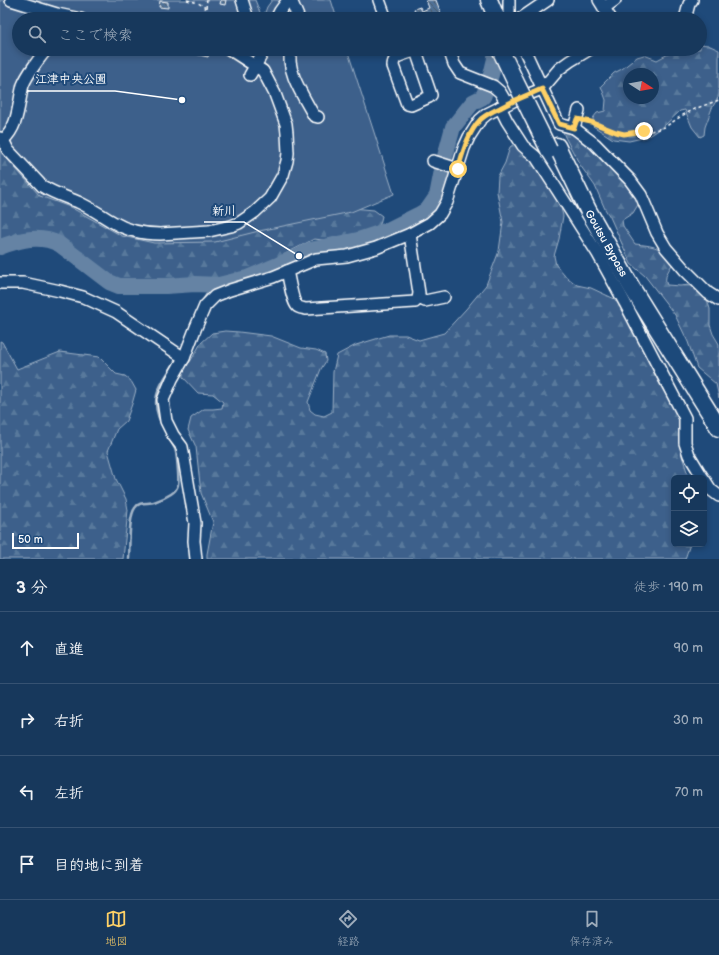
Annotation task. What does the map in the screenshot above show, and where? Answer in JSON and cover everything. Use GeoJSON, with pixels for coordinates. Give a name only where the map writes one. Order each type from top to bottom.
{"type":"FeatureCollection","features":[{"type":"Feature","properties":{"kind":"highway"},"geometry":{"type":"LineString","coordinates":[[478,0],[484,12]]}},
{"type":"Feature","properties":{"kind":"highway"},"geometry":{"type":"LineString","coordinates":[[489,0],[494,12]]}},
{"type":"Feature","properties":{"kind":"highway"},"geometry":{"type":"LineString","coordinates":[[503,56],[528,109],[553,148]]}},
{"type":"Feature","properties":{"kind":"highway","name":"Goutsu Bypass"},"geometry":{"type":"LineString","coordinates":[[514,56],[553,148],[632,288],[719,428]]}},
{"type":"Feature","properties":{"kind":"street"},"geometry":{"type":"LineString","coordinates":[[11,0],[50,12]]}},
{"type":"Feature","properties":{"kind":"street"},"geometry":{"type":"LineString","coordinates":[[242,0],[246,12]]}},
{"type":"Feature","properties":{"kind":"street"},"geometry":{"type":"LineString","coordinates":[[280,12],[289,0],[295,12]]}},
{"type":"Feature","properties":{"kind":"street"},"geometry":{"type":"LineString","coordinates":[[379,0],[383,12]]}},
{"type":"Feature","properties":{"kind":"street"},"geometry":{"type":"LineString","coordinates":[[509,0],[509,12]]}},
{"type":"Feature","properties":{"kind":"street"},"geometry":{"type":"LineString","coordinates":[[530,12],[548,0]]}},
{"type":"Feature","properties":{"kind":"street"},"geometry":{"type":"LineString","coordinates":[[602,4],[615,0]]}},
{"type":"Feature","properties":{"kind":"street"},"geometry":{"type":"LineString","coordinates":[[687,12],[689,4],[692,0]]}},
{"type":"Feature","properties":{"kind":"street"},"geometry":{"type":"LineString","coordinates":[[42,56],[24,85],[11,132],[2,139],[8,150],[42,186],[48,190],[56,192],[92,209],[113,223],[130,230],[154,234],[209,231],[231,226],[248,218],[270,198],[283,175],[288,153],[286,124],[281,108],[263,71],[253,70],[237,56]]}},
{"type":"Feature","properties":{"kind":"street"},"geometry":{"type":"LineString","coordinates":[[253,70],[261,56]]}},
{"type":"Feature","properties":{"kind":"street"},"geometry":{"type":"LineString","coordinates":[[289,56],[292,72],[299,88],[314,116],[318,117]]}},
{"type":"Feature","properties":{"kind":"street"},"geometry":{"type":"LineString","coordinates":[[396,56],[393,66],[407,104],[411,105],[431,95],[421,56]]}},
{"type":"Feature","properties":{"kind":"street"},"geometry":{"type":"LineString","coordinates":[[451,56],[454,64],[460,73],[493,86],[500,92],[507,121],[523,146],[536,157],[598,254],[685,418],[685,443],[689,455],[702,475]]}},
{"type":"Feature","properties":{"kind":"street"},"geometry":{"type":"LineString","coordinates":[[527,56],[559,124],[577,119],[595,144],[630,180],[641,195],[657,233],[666,248],[708,293],[719,300]]}},
{"type":"Feature","properties":{"kind":"street"},"geometry":{"type":"LineString","coordinates":[[196,559],[194,541],[195,523],[182,447],[173,435],[166,421],[163,400],[172,379],[184,358],[206,306],[215,296],[273,277],[316,258],[347,256],[376,248],[410,234],[430,223],[440,214],[447,202],[454,168],[480,120],[487,114],[519,98],[542,89],[559,69],[579,56]]}},
{"type":"Feature","properties":{"kind":"street"},"geometry":{"type":"LineString","coordinates":[[436,162],[454,168]]}},
{"type":"Feature","properties":{"kind":"street"},"geometry":{"type":"LineString","coordinates":[[410,234],[419,298]]}},
{"type":"Feature","properties":{"kind":"street"},"geometry":{"type":"LineString","coordinates":[[287,271],[294,302],[298,307],[303,309],[413,302],[419,298]]}},
{"type":"Feature","properties":{"kind":"street"},"geometry":{"type":"LineString","coordinates":[[0,283],[24,283],[60,290],[83,298],[116,312],[184,358]]}},
{"type":"Feature","properties":{"kind":"street"},"geometry":{"type":"LineString","coordinates":[[419,298],[425,301],[444,297]]}},
{"type":"Feature","properties":{"kind":"street"},"geometry":{"type":"LineString","coordinates":[[707,483],[711,490],[719,496]]}},
{"type":"Feature","properties":{"kind":"path"},"geometry":{"type":"LineString","coordinates":[[187,0],[199,2],[208,12]]}},
{"type":"Feature","properties":{"kind":"path"},"geometry":{"type":"LineString","coordinates":[[206,8],[207,0]]}},
{"type":"Feature","properties":{"kind":"path"},"geometry":{"type":"LineString","coordinates":[[577,119],[591,122],[624,134],[651,131],[665,127],[682,115],[719,100]]}},
{"type":"Feature","properties":{"kind":"green space"},"geometry":{"type":"Polygon","coordinates":[[[0,0],[255,0],[260,12],[12,12],[12,56],[349,56],[394,194],[351,212],[259,231],[215,242],[154,243],[122,236],[70,207],[40,196],[0,151],[0,0]]]}},
{"type":"Feature","properties":{"kind":"green space"},"geometry":{"type":"Polygon","coordinates":[[[272,0],[331,0],[335,12],[265,12],[272,0]]]}},
{"type":"Feature","properties":{"kind":"green space"},"geometry":{"type":"Polygon","coordinates":[[[707,45],[719,50],[719,96],[712,108],[705,127],[704,135],[700,137],[692,127],[685,110],[680,111],[665,125],[647,137],[629,141],[613,139],[593,126],[593,118],[597,113],[605,111],[606,100],[601,86],[614,73],[623,68],[623,104],[659,104],[659,68],[623,68],[637,57],[647,56],[657,60],[664,56],[707,56],[707,45]]]}},
{"type":"Feature","properties":{"kind":"green space"},"geometry":{"type":"Polygon","coordinates":[[[564,130],[581,136],[591,148],[631,184],[639,203],[633,213],[622,220],[623,226],[635,244],[657,248],[669,257],[673,263],[666,276],[667,285],[690,285],[699,289],[706,296],[710,309],[710,325],[719,344],[719,398],[716,384],[697,368],[688,342],[675,315],[645,276],[631,264],[595,186],[580,165],[565,137],[563,132],[564,130]]]}},
{"type":"Feature","properties":{"kind":"green space"},"geometry":{"type":"Polygon","coordinates":[[[0,143],[352,208],[374,210],[382,216],[379,228],[366,235],[331,241],[314,239],[252,271],[226,280],[115,281],[104,275],[67,245],[47,235],[26,233],[0,243],[0,143]]]}},
{"type":"Feature","properties":{"kind":"green space"},"geometry":{"type":"Polygon","coordinates":[[[514,144],[535,161],[559,200],[563,216],[554,256],[556,265],[564,275],[577,285],[591,288],[619,301],[658,381],[679,418],[682,456],[688,475],[671,475],[671,547],[689,547],[685,559],[207,559],[213,522],[201,493],[196,447],[188,430],[191,418],[204,409],[222,408],[223,402],[213,394],[198,393],[183,377],[183,367],[190,362],[201,343],[212,333],[225,331],[271,336],[301,348],[316,350],[325,354],[326,361],[321,369],[308,402],[310,410],[315,414],[324,416],[332,412],[333,372],[337,355],[356,345],[389,335],[406,335],[419,340],[444,333],[486,285],[499,251],[503,222],[497,192],[498,176],[505,163],[510,147],[514,144]]]}},
{"type":"Feature","properties":{"kind":"green space"},"geometry":{"type":"Polygon","coordinates":[[[0,341],[17,369],[60,352],[99,357],[116,374],[125,376],[131,381],[136,390],[132,404],[126,421],[117,429],[108,451],[116,479],[126,499],[128,510],[123,559],[0,559],[0,341]]]}},
{"type":"Feature","properties":{"kind":"building"},"geometry":{"type":"Polygon","coordinates":[[[221,0],[226,0],[225,5],[220,4],[221,0]]]}},
{"type":"Feature","properties":{"kind":"building"},"geometry":{"type":"Polygon","coordinates":[[[426,0],[436,0],[440,12],[415,12],[414,9],[420,7],[422,11],[429,8],[426,0]]]}},
{"type":"Feature","properties":{"kind":"building"},"geometry":{"type":"Polygon","coordinates":[[[160,1],[168,2],[168,8],[159,7],[160,1]]]}},
{"type":"Feature","properties":{"kind":"waterway"},"geometry":{"type":"LineString","coordinates":[[0,247],[29,239],[44,239],[52,241],[59,244],[109,282],[119,286],[166,286],[195,284],[219,285],[247,278],[310,250],[358,240],[388,230],[428,209],[437,196],[444,160],[453,127],[473,102],[483,97],[493,67],[495,56]]}},
{"type":"Feature","properties":{"kind":"waterway"},"geometry":{"type":"LineString","coordinates":[[201,304],[210,289],[219,285]]}},
{"type":"Feature","properties":{"kind":"waterway"},"geometry":{"type":"LineString","coordinates":[[129,559],[130,525],[135,508],[139,504],[154,502],[167,497],[177,488],[178,485],[176,451],[158,416],[156,402],[161,385],[177,358]]}},
{"type":"Feature","properties":{"kind":"place","name":"江津中央公園"},"geometry":{"type":"Point","coordinates":[182,100]}},
{"type":"Feature","properties":{"kind":"place","name":"新川"},"geometry":{"type":"Point","coordinates":[299,256]}},
{"type":"Feature","properties":{"kind":"route"},"geometry":{"type":"LineString","coordinates":[[458,169],[464,148],[480,120],[487,114],[519,98],[542,89],[559,124],[574,128],[577,119],[591,122],[624,134],[644,131]]}}]}
